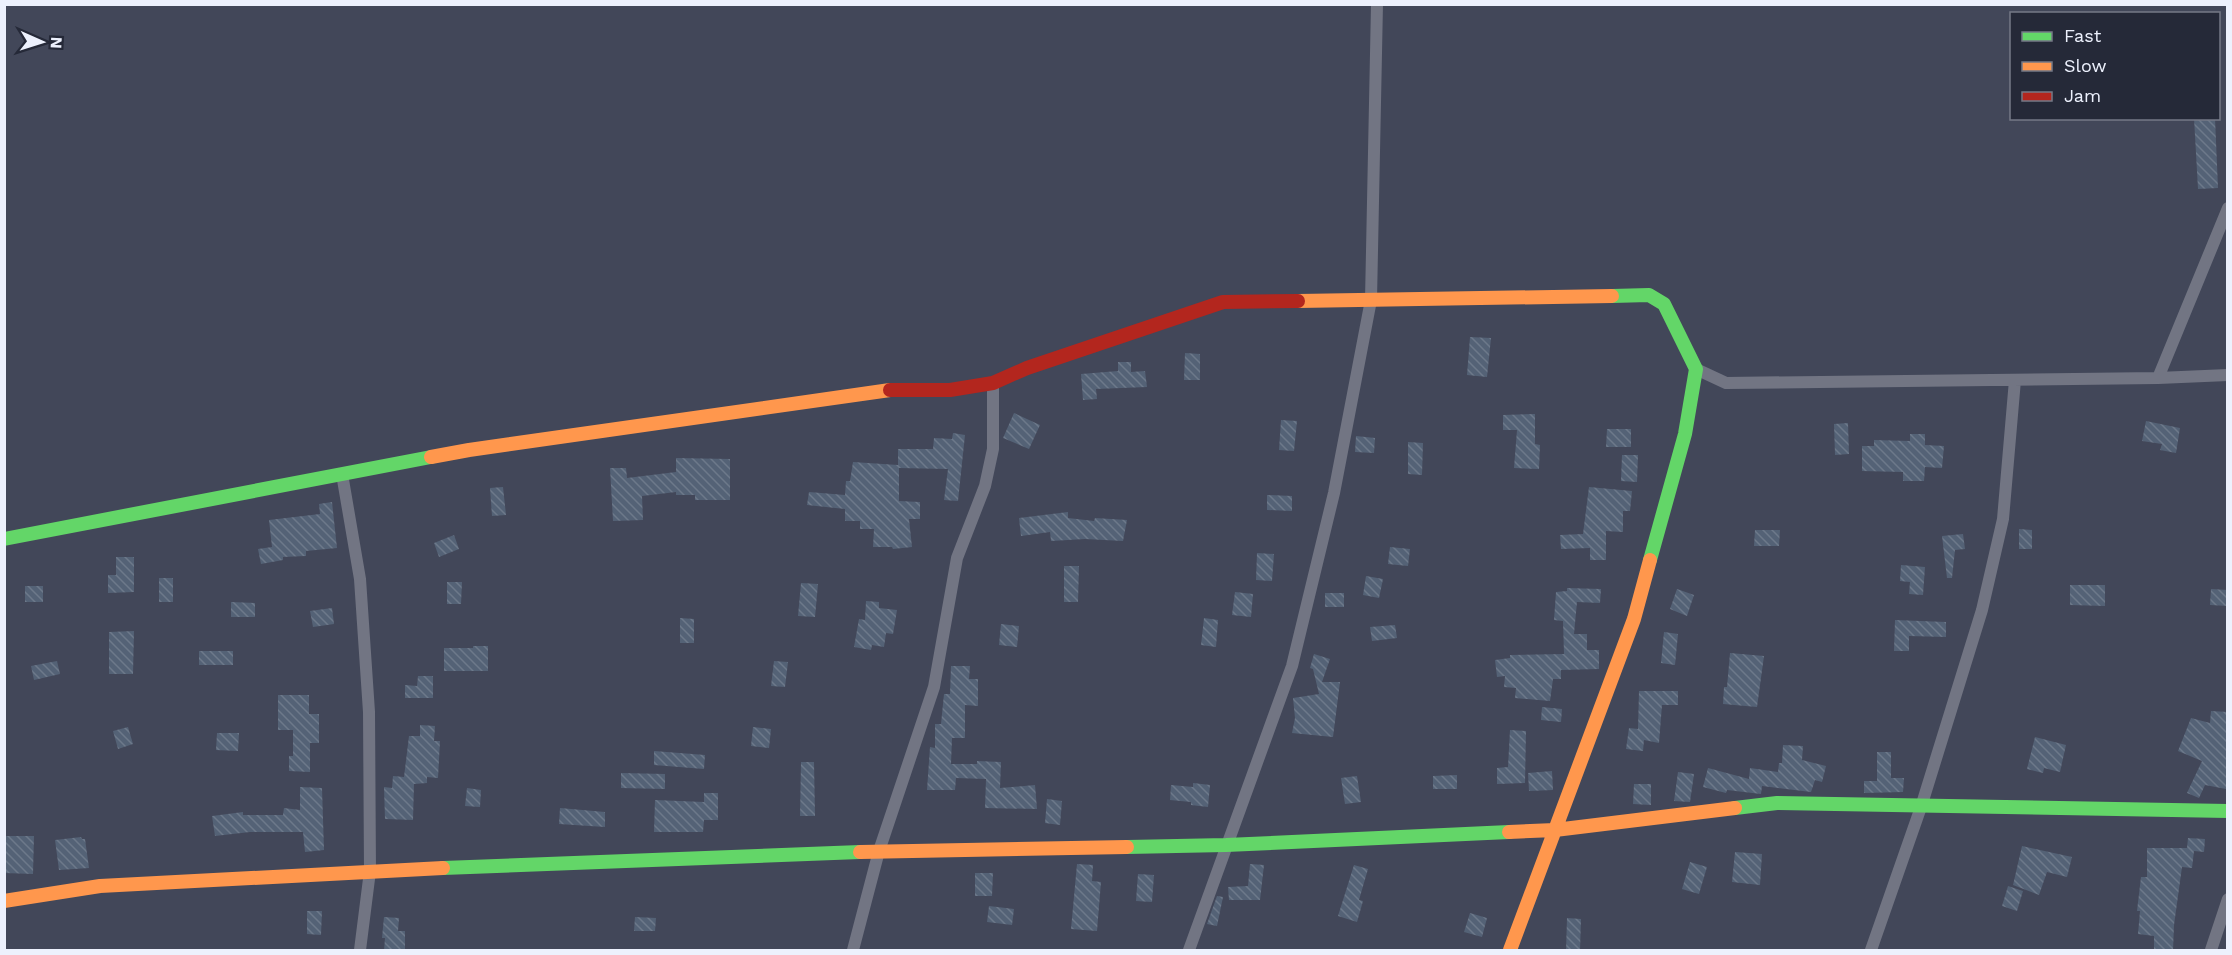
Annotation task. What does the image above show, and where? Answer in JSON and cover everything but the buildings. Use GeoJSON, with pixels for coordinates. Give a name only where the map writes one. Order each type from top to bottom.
{"type":"FeatureCollection","features":[{"type":"Feature","properties":{"kind":"street"},"geometry":{"type":"LineString","coordinates":[[1189,951],[1292,666],[1334,493],[1371,300],[1377,4]]}},
{"type":"Feature","properties":{"kind":"street"},"geometry":{"type":"LineString","coordinates":[[2158,378],[2228,208]]}},
{"type":"Feature","properties":{"kind":"street"},"geometry":{"type":"LineString","coordinates":[[4,539],[469,450],[884,390],[950,390],[993,382],[1027,368],[1223,302],[1649,296],[1664,304],[1696,369],[1685,434],[1634,619],[1510,951]]}},
{"type":"Feature","properties":{"kind":"street"},"geometry":{"type":"LineString","coordinates":[[1696,369],[1726,383],[2158,378],[2228,375]]}},
{"type":"Feature","properties":{"kind":"street"},"geometry":{"type":"LineString","coordinates":[[1871,951],[1921,807],[1982,610],[2003,519],[2015,380]]}},
{"type":"Feature","properties":{"kind":"street"},"geometry":{"type":"LineString","coordinates":[[853,951],[879,851],[934,687],[957,558],[985,486],[993,449],[993,382]]}},
{"type":"Feature","properties":{"kind":"street"},"geometry":{"type":"LineString","coordinates":[[342,474],[360,579],[369,712],[370,871],[360,951]]}},
{"type":"Feature","properties":{"kind":"street"},"geometry":{"type":"LineString","coordinates":[[4,900],[100,886],[370,871],[879,851],[1226,846],[1555,830],[1777,803],[2228,811]]}},
{"type":"Feature","properties":{"kind":"street"},"geometry":{"type":"LineString","coordinates":[[2211,951],[2228,899]]}},
{"type":"Feature","properties":{"kind":"traffic: fast"},"geometry":{"type":"LineString","coordinates":[[1612,296],[1649,295],[1664,304],[1696,369],[1685,434],[1650,560]]}},
{"type":"Feature","properties":{"kind":"traffic: fast"},"geometry":{"type":"LineString","coordinates":[[4,539],[431,457]]}},
{"type":"Feature","properties":{"kind":"traffic: fast"},"geometry":{"type":"LineString","coordinates":[[1735,808],[1777,803],[2228,811]]}},
{"type":"Feature","properties":{"kind":"traffic: fast"},"geometry":{"type":"LineString","coordinates":[[1127,847],[1226,845],[1509,832]]}},
{"type":"Feature","properties":{"kind":"traffic: fast"},"geometry":{"type":"LineString","coordinates":[[443,868],[860,852]]}},
{"type":"Feature","properties":{"kind":"traffic: slow"},"geometry":{"type":"LineString","coordinates":[[1298,301],[1612,296]]}},
{"type":"Feature","properties":{"kind":"traffic: slow"},"geometry":{"type":"LineString","coordinates":[[431,457],[890,390]]}},
{"type":"Feature","properties":{"kind":"traffic: slow"},"geometry":{"type":"LineString","coordinates":[[1510,950],[1634,619],[1650,560]]}},
{"type":"Feature","properties":{"kind":"traffic: slow"},"geometry":{"type":"LineString","coordinates":[[1509,832],[1555,830],[1735,808]]}},
{"type":"Feature","properties":{"kind":"traffic: slow"},"geometry":{"type":"LineString","coordinates":[[860,852],[1127,847]]}},
{"type":"Feature","properties":{"kind":"traffic: slow"},"geometry":{"type":"LineString","coordinates":[[4,901],[100,886],[443,868]]}},
{"type":"Feature","properties":{"kind":"traffic: jam"},"geometry":{"type":"LineString","coordinates":[[890,390],[950,390],[993,383],[1027,368],[1223,302],[1298,301]]}}]}
